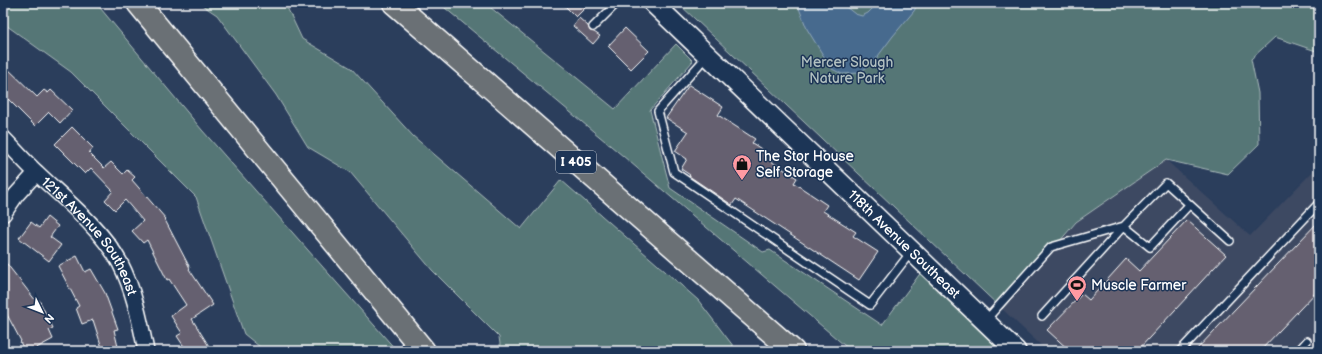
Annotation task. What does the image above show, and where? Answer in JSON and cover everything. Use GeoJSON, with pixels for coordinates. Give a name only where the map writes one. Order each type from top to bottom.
{"type":"FeatureCollection","features":[{"type":"Feature","properties":{"kind":"highway"},"geometry":{"type":"LineString","coordinates":[[138,3],[424,351]]}},
{"type":"Feature","properties":{"kind":"highway","name":"I 405"},"geometry":{"type":"LineString","coordinates":[[394,3],[793,351]]}},
{"type":"Feature","properties":{"kind":"highway"},"geometry":{"type":"LineString","coordinates":[[759,321],[800,351]]}},
{"type":"Feature","properties":{"kind":"street","name":"118th Avenue Southeast"},"geometry":{"type":"LineString","coordinates":[[653,3],[1016,351]]}},
{"type":"Feature","properties":{"kind":"street","name":"121st Avenue Southeast"},"geometry":{"type":"LineString","coordinates":[[3,138],[36,173],[75,208],[100,235],[119,262],[133,296],[146,351]]}},
{"type":"Feature","properties":{"kind":"street"},"geometry":{"type":"LineString","coordinates":[[3,214],[36,173]]}},
{"type":"Feature","properties":{"kind":"lane"},"geometry":{"type":"LineString","coordinates":[[593,27],[617,3]]}},
{"type":"Feature","properties":{"kind":"lane"},"geometry":{"type":"LineString","coordinates":[[708,56],[658,111],[674,172],[870,305],[912,251]]}},
{"type":"Feature","properties":{"kind":"lane"},"geometry":{"type":"LineString","coordinates":[[1042,316],[1124,226],[1166,183],[1230,241]]}},
{"type":"Feature","properties":{"kind":"lane"},"geometry":{"type":"LineString","coordinates":[[1180,351],[1319,203]]}},
{"type":"Feature","properties":{"kind":"lane"},"geometry":{"type":"LineString","coordinates":[[1124,226],[1150,247],[1189,205]]}},
{"type":"Feature","properties":{"kind":"lane"},"geometry":{"type":"LineString","coordinates":[[985,321],[1051,247],[1124,226]]}},
{"type":"Feature","properties":{"kind":"lane"},"geometry":{"type":"LineString","coordinates":[[1298,351],[1307,341]]}},
{"type":"Feature","properties":{"kind":"shaded area"},"geometry":{"type":"Polygon","coordinates":[[[797,3],[841,3],[855,14],[862,16],[868,13],[878,3],[918,3],[914,11],[872,64],[858,73],[842,74],[832,69],[826,60],[807,29],[797,3]]]}},
{"type":"Feature","properties":{"kind":"shaded area"},"geometry":{"type":"Polygon","coordinates":[[[1166,160],[1250,236],[1319,165],[1319,351],[1047,351],[1002,309],[1076,222],[1166,160]]]}},
{"type":"Feature","properties":{"kind":"green space"},"geometry":{"type":"Polygon","coordinates":[[[3,3],[96,3],[202,130],[397,351],[265,351],[244,334],[196,197],[71,72],[3,23],[3,3]]]}},
{"type":"Feature","properties":{"kind":"green space"},"geometry":{"type":"Polygon","coordinates":[[[199,3],[285,3],[302,39],[351,68],[413,136],[521,229],[561,180],[698,300],[737,351],[501,351],[499,337],[432,270],[350,172],[308,147],[276,95],[217,15],[199,3]]]}},
{"type":"Feature","properties":{"kind":"green space"},"geometry":{"type":"Polygon","coordinates":[[[439,3],[485,3],[615,109],[676,44],[693,61],[650,110],[670,188],[763,252],[770,250],[882,325],[922,271],[1004,351],[851,351],[623,156],[439,3]]]}},
{"type":"Feature","properties":{"kind":"green space","name":"Mercer Slough Nature Park"},"geometry":{"type":"Polygon","coordinates":[[[678,3],[1319,3],[1319,52],[1275,37],[1251,59],[1258,93],[1259,144],[1228,174],[1166,160],[1076,222],[1002,309],[678,3]]]}},
{"type":"Feature","properties":{"kind":"building"},"geometry":{"type":"Polygon","coordinates":[[[562,3],[590,3],[576,17],[562,3]]]}},
{"type":"Feature","properties":{"kind":"building"},"geometry":{"type":"Polygon","coordinates":[[[579,18],[588,26],[590,31],[600,36],[593,44],[573,26],[579,18]]]}},
{"type":"Feature","properties":{"kind":"building"},"geometry":{"type":"Polygon","coordinates":[[[625,28],[649,51],[631,69],[608,46],[625,28]]]}},
{"type":"Feature","properties":{"kind":"building"},"geometry":{"type":"Polygon","coordinates":[[[3,64],[37,97],[44,90],[48,93],[51,90],[72,110],[60,123],[49,112],[35,126],[3,94],[3,64]]]}},
{"type":"Feature","properties":{"kind":"building","name":"The Stor House Self Storage"},"geometry":{"type":"Polygon","coordinates":[[[689,85],[723,107],[718,115],[755,139],[752,143],[766,152],[763,156],[797,178],[794,183],[827,205],[823,211],[856,232],[853,236],[878,252],[859,280],[736,199],[732,205],[681,169],[687,159],[675,151],[688,132],[666,118],[689,85]]]}},
{"type":"Feature","properties":{"kind":"building"},"geometry":{"type":"Polygon","coordinates":[[[72,127],[93,148],[89,153],[104,168],[111,162],[123,174],[127,170],[135,177],[132,180],[166,219],[165,220],[190,268],[189,269],[213,305],[192,319],[212,351],[187,351],[177,336],[182,333],[171,316],[186,305],[169,279],[167,280],[147,240],[143,243],[132,231],[143,221],[125,200],[115,210],[105,200],[113,191],[91,168],[85,174],[55,144],[72,127]]]}},
{"type":"Feature","properties":{"kind":"building"},"geometry":{"type":"Polygon","coordinates":[[[47,217],[58,226],[50,237],[61,245],[49,261],[19,238],[31,222],[39,228],[47,217]]]}},
{"type":"Feature","properties":{"kind":"building"},"geometry":{"type":"Polygon","coordinates":[[[1187,220],[1226,255],[1137,351],[1070,351],[1047,330],[1082,294],[1089,300],[1126,259],[1139,271],[1187,220]]]}},
{"type":"Feature","properties":{"kind":"building"},"geometry":{"type":"Polygon","coordinates":[[[1319,221],[1319,289],[1260,351],[1195,351],[1319,221]]]}},
{"type":"Feature","properties":{"kind":"building"},"geometry":{"type":"Polygon","coordinates":[[[77,256],[85,272],[91,269],[105,293],[118,329],[114,330],[119,351],[103,351],[93,320],[82,324],[76,308],[79,306],[58,266],[77,256]]]}},
{"type":"Feature","properties":{"kind":"building"},"geometry":{"type":"Polygon","coordinates":[[[3,259],[36,301],[39,300],[53,328],[49,330],[53,339],[31,351],[25,351],[3,307],[3,259]]]}},
{"type":"Feature","properties":{"kind":"place","name":"The Stor House Self Storage"},"geometry":{"type":"Point","coordinates":[742,181]}},
{"type":"Feature","properties":{"kind":"place","name":"Muscle Farmer"},"geometry":{"type":"Point","coordinates":[1077,302]}}]}
